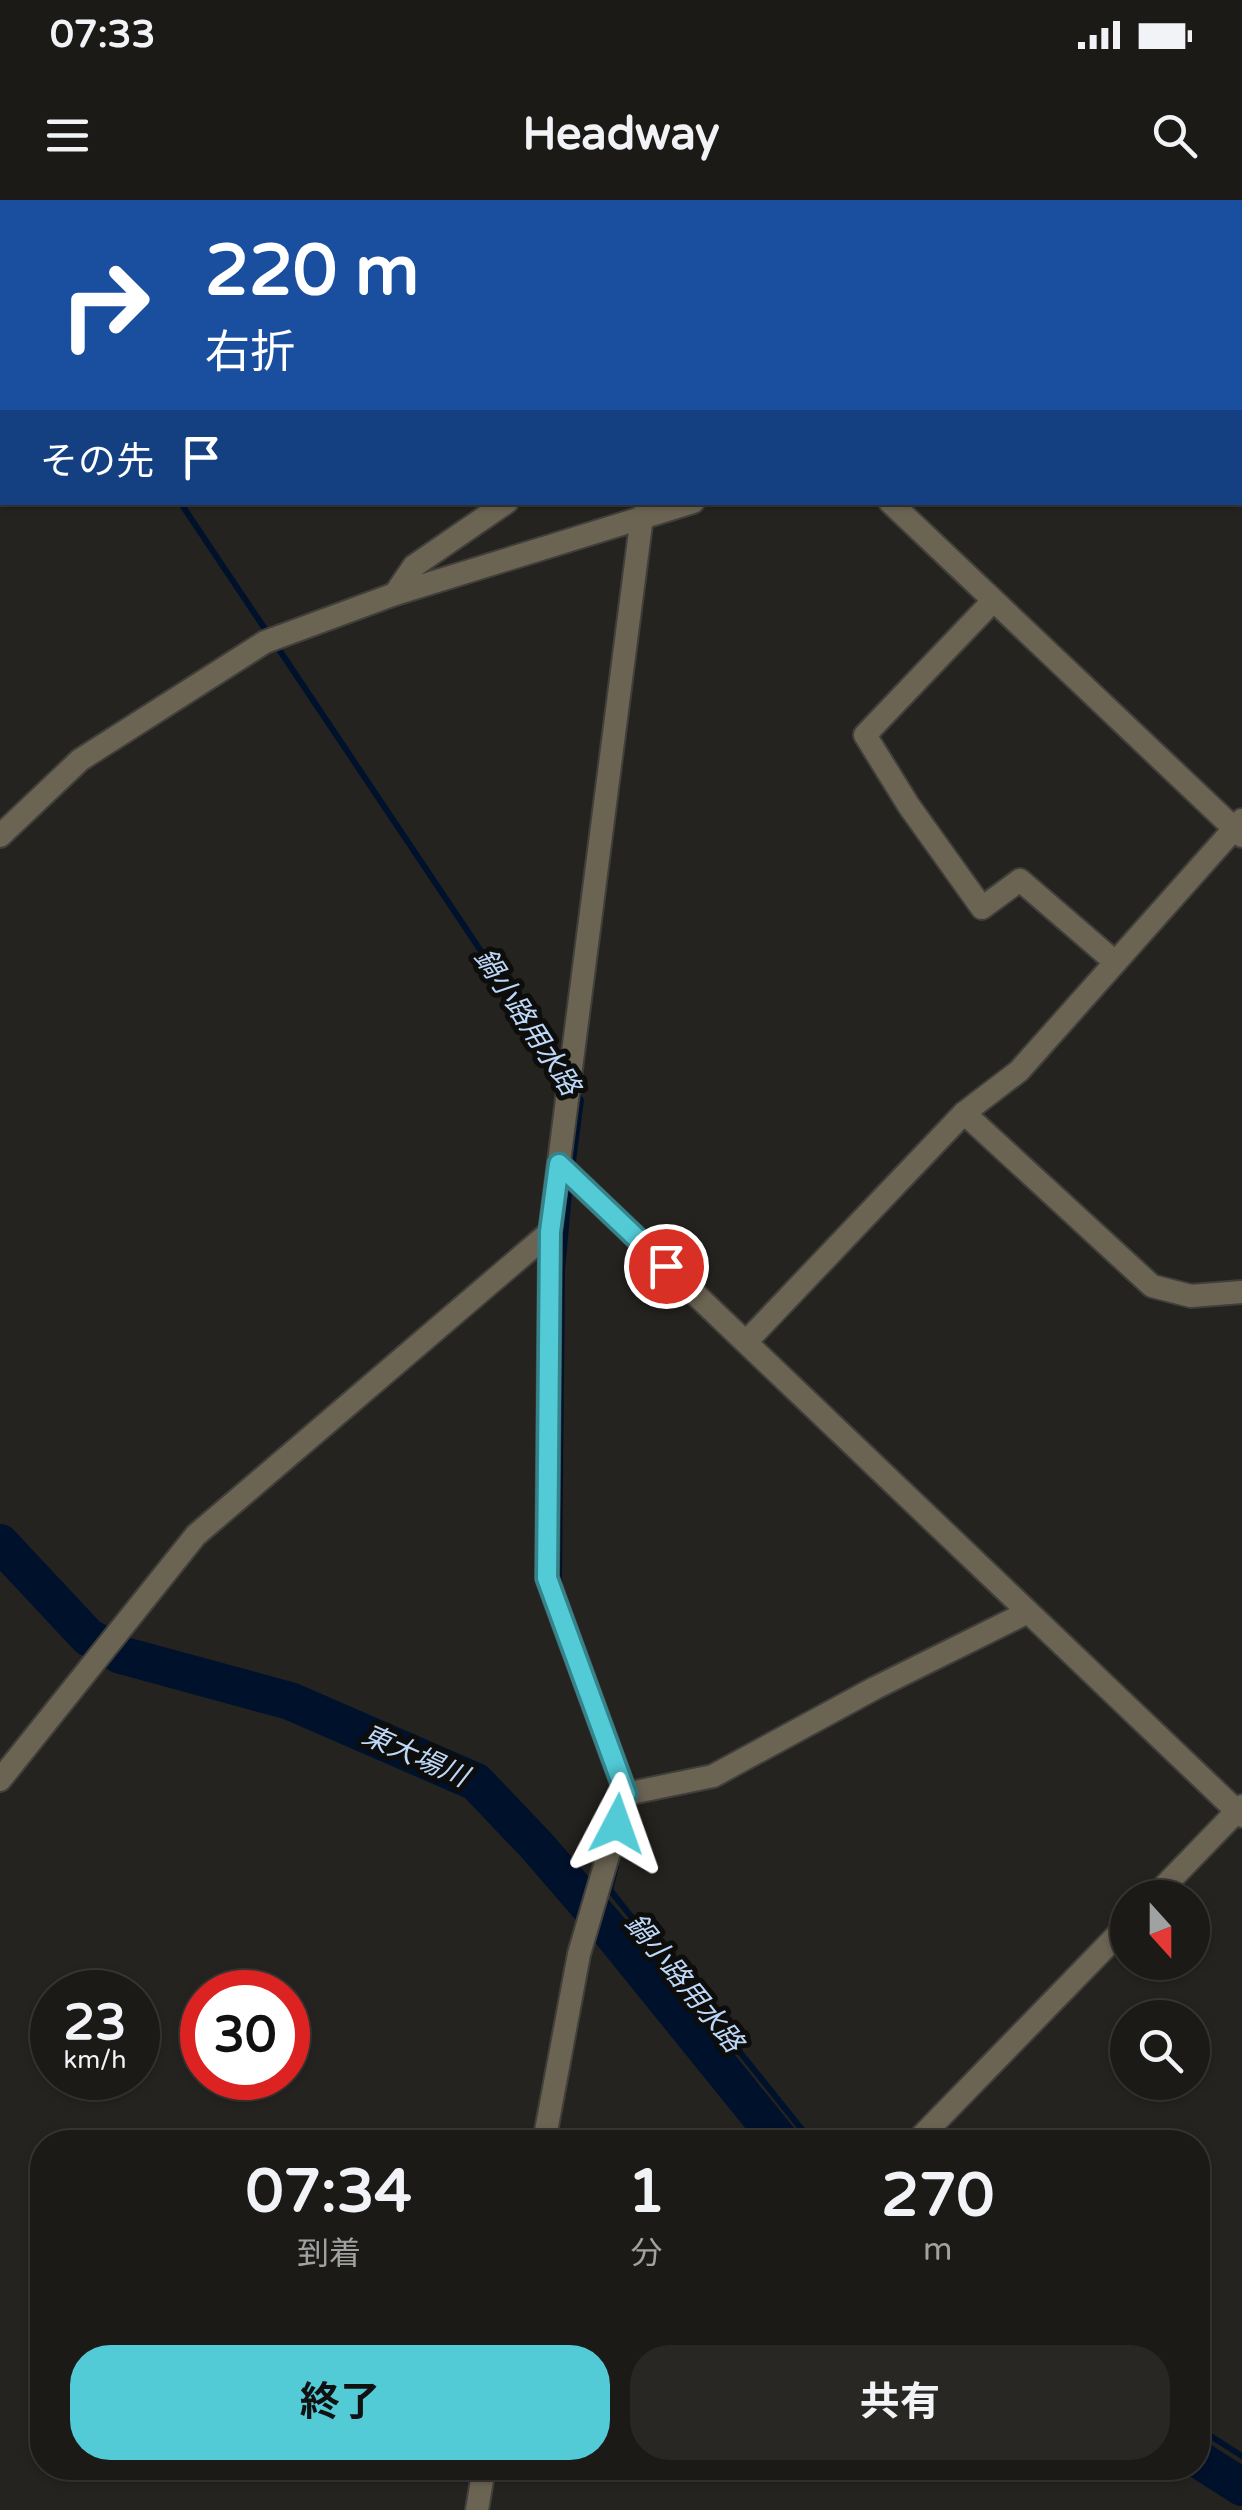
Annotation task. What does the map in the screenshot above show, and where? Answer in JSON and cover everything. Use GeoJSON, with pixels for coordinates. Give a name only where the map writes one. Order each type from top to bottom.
{"type":"FeatureCollection","features":[{"type":"Feature","properties":{"kind":"street"},"geometry":{"type":"LineString","coordinates":[[394,594],[414,566],[503,505]]}},
{"type":"Feature","properties":{"kind":"street"},"geometry":{"type":"LineString","coordinates":[[0,836],[80,760],[244,653],[317,621],[394,594],[649,510],[676,505]]}},
{"type":"Feature","properties":{"kind":"street"},"geometry":{"type":"LineString","coordinates":[[746,1342],[964,1113],[1019,1070],[1239,828],[893,505]]}},
{"type":"Feature","properties":{"kind":"street"},"geometry":{"type":"LineString","coordinates":[[546,2130],[587,1925],[626,1794],[547,1578],[550,1232],[649,510]]}},
{"type":"Feature","properties":{"kind":"street"},"geometry":{"type":"LineString","coordinates":[[993,601],[865,734],[982,908],[1020,880],[1116,962]]}},
{"type":"Feature","properties":{"kind":"street"},"geometry":{"type":"LineString","coordinates":[[964,1113],[1152,1286],[1191,1296],[1242,1292]]}},
{"type":"Feature","properties":{"kind":"street"},"geometry":{"type":"LineString","coordinates":[[559,1164],[1240,1811],[1172,1880]]}},
{"type":"Feature","properties":{"kind":"street"},"geometry":{"type":"LineString","coordinates":[[0,1780],[196,1535],[550,1232]]}},
{"type":"Feature","properties":{"kind":"street"},"geometry":{"type":"LineString","coordinates":[[626,1794],[713,1776],[874,1688],[1028,1612]]}},
{"type":"Feature","properties":{"kind":"street"},"geometry":{"type":"LineString","coordinates":[[928,2130],[1110,1943]]}},
{"type":"Feature","properties":{"kind":"street"},"geometry":{"type":"LineString","coordinates":[[476,2510],[482,2480]]}},
{"type":"Feature","properties":{"kind":"waterway","name":"鍋小路用水路"},"geometry":{"type":"LineString","coordinates":[[182,505],[269,635]]}},
{"type":"Feature","properties":{"kind":"waterway","name":"鍋小路用水路"},"geometry":{"type":"LineString","coordinates":[[276,645],[564,1075]]}},
{"type":"Feature","properties":{"kind":"waterway","name":"鍋小路用水路"},"geometry":{"type":"LineString","coordinates":[[572,1169],[581,1100],[576,1094]]}},
{"type":"Feature","properties":{"kind":"waterway","name":"鍋小路用水路"},"geometry":{"type":"LineString","coordinates":[[559,1584],[562,1270],[570,1182]]}},
{"type":"Feature","properties":{"kind":"waterway","name":"東大場川"},"geometry":{"type":"LineString","coordinates":[[0,1543],[88,1637],[121,1655],[290,1701],[476,1782],[607,1927],[771,2130]]}},
{"type":"Feature","properties":{"kind":"waterway","name":"鍋小路用水路"},"geometry":{"type":"LineString","coordinates":[[616,1866],[610,1890],[802,2130]]}},
{"type":"Feature","properties":{"kind":"waterway","name":"鍋小路用水路"},"geometry":{"type":"LineString","coordinates":[[1210,2436],[1242,2456]]}},
{"type":"Feature","properties":{"kind":"waterway","name":"東大場川"},"geometry":{"type":"LineString","coordinates":[[1210,2467],[1242,2487]]}},
{"type":"Feature","properties":{"kind":"route"},"geometry":{"type":"LineString","coordinates":[[617,1824],[626,1794],[547,1578],[550,1232],[559,1164],[666,1266]]}}]}
